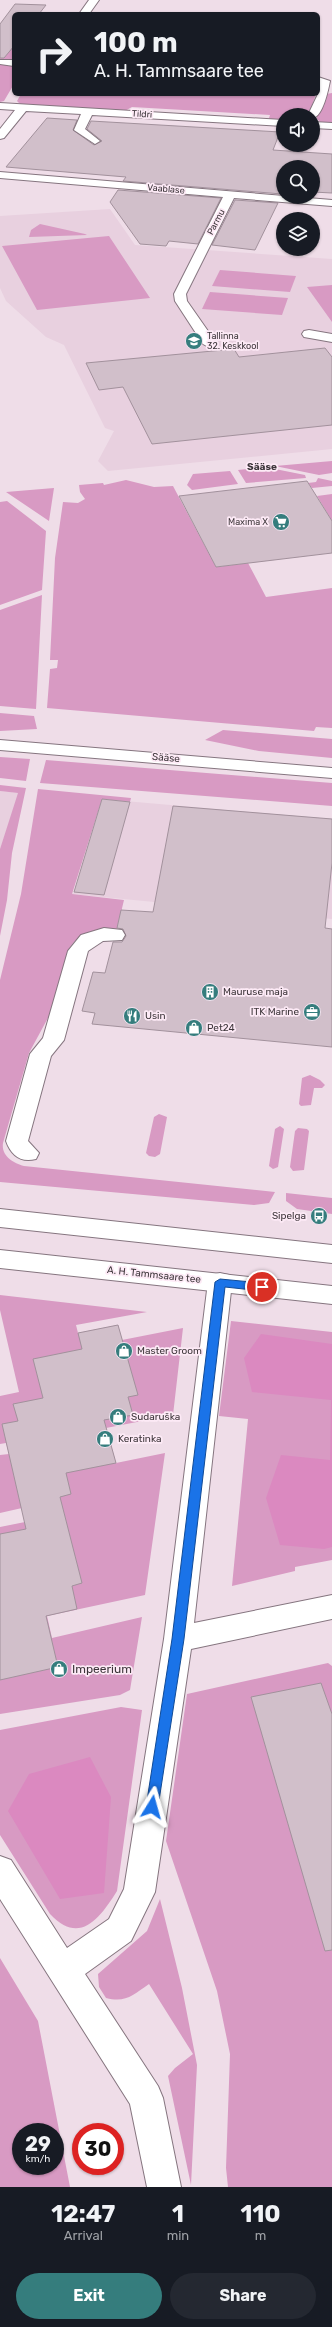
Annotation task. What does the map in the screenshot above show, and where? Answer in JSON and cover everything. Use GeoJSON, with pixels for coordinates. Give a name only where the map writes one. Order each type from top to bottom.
{"type":"FeatureCollection","features":[{"type":"Feature","properties":{"kind":"street"},"geometry":{"type":"LineString","coordinates":[[85,12],[94,0]]}},
{"type":"Feature","properties":{"kind":"street"},"geometry":{"type":"LineString","coordinates":[[2,62],[12,63]]}},
{"type":"Feature","properties":{"kind":"street"},"geometry":{"type":"LineString","coordinates":[[316,108],[323,92],[325,81],[320,80]]}},
{"type":"Feature","properties":{"kind":"street"},"geometry":{"type":"LineString","coordinates":[[4,106],[14,96]]}},
{"type":"Feature","properties":{"kind":"street","name":"Tildri"},"geometry":{"type":"LineString","coordinates":[[4,106],[276,123]]}},
{"type":"Feature","properties":{"kind":"street"},"geometry":{"type":"LineString","coordinates":[[0,136],[23,107]]}},
{"type":"Feature","properties":{"kind":"street"},"geometry":{"type":"LineString","coordinates":[[88,111],[79,130],[95,141]]}},
{"type":"Feature","properties":{"kind":"street"},"geometry":{"type":"LineString","coordinates":[[320,125],[332,126]]}},
{"type":"Feature","properties":{"kind":"street","name":"Vaablase"},"geometry":{"type":"LineString","coordinates":[[0,175],[332,203]]}},
{"type":"Feature","properties":{"kind":"street","name":"Parmu"},"geometry":{"type":"LineString","coordinates":[[210,344],[180,297],[202,249],[230,195]]}},
{"type":"Feature","properties":{"kind":"street"},"geometry":{"type":"LineString","coordinates":[[310,334],[332,338]]}},
{"type":"Feature","properties":{"kind":"street","name":"Sääse"},"geometry":{"type":"LineString","coordinates":[[0,745],[332,773]]}},
{"type":"Feature","properties":{"kind":"street"},"geometry":{"type":"LineString","coordinates":[[28,1152],[20,1149],[17,1141],[41,1054],[53,1040],[79,948],[97,937],[115,935]]}},
{"type":"Feature","properties":{"kind":"street"},"geometry":{"type":"LineString","coordinates":[[0,1218],[332,1254]]}},
{"type":"Feature","properties":{"kind":"street","name":"A. H. Tammsaare tee"},"geometry":{"type":"LineString","coordinates":[[0,1259],[332,1295]]}},
{"type":"Feature","properties":{"kind":"street"},"geometry":{"type":"LineString","coordinates":[[63,1970],[120,1930],[139,1892],[178,1639],[220,1282]]}},
{"type":"Feature","properties":{"kind":"street"},"geometry":{"type":"LineString","coordinates":[[178,1639],[332,1606]]}},
{"type":"Feature","properties":{"kind":"street"},"geometry":{"type":"LineString","coordinates":[[0,1871],[146,2098],[164,2187]]}},
{"type":"Feature","properties":{"kind":"shaded area"},"geometry":{"type":"Polygon","coordinates":[[[0,44],[12,44],[12,61],[6,60],[3,65],[12,65],[12,87],[4,101],[0,102],[0,44]]]}},
{"type":"Feature","properties":{"kind":"shaded area"},"geometry":{"type":"Polygon","coordinates":[[[332,93],[332,125],[323,124],[320,122],[320,109],[326,94],[332,93]]]}},
{"type":"Feature","properties":{"kind":"shaded area"},"geometry":{"type":"Polygon","coordinates":[[[20,96],[315,96],[311,108],[276,108],[276,121],[272,121],[269,118],[270,115],[132,107],[123,112],[21,105],[17,101],[20,96]]]}},
{"type":"Feature","properties":{"kind":"shaded area","name":"Tallinna 32. Keskkool"},"geometry":{"type":"Polygon","coordinates":[[[110,209],[135,245],[332,259],[332,449],[108,471],[98,461],[114,431],[105,428],[64,345],[46,337],[6,301],[0,288],[0,216],[110,209]]]}},
{"type":"Feature","properties":{"kind":"shaded area"},"geometry":{"type":"Polygon","coordinates":[[[40,224],[87,235],[29,237],[31,230],[40,224]]]}},
{"type":"Feature","properties":{"kind":"shaded area"},"geometry":{"type":"Polygon","coordinates":[[[109,236],[150,298],[37,310],[2,246],[109,236]]]}},
{"type":"Feature","properties":{"kind":"shaded area"},"geometry":{"type":"Polygon","coordinates":[[[220,270],[296,276],[290,292],[212,286],[220,270]]]}},
{"type":"Feature","properties":{"kind":"shaded area"},"geometry":{"type":"Polygon","coordinates":[[[332,285],[332,322],[307,287],[332,285]]]}},
{"type":"Feature","properties":{"kind":"shaded area"},"geometry":{"type":"Polygon","coordinates":[[[210,292],[288,298],[282,315],[202,309],[210,292]]]}},
{"type":"Feature","properties":{"kind":"shaded area"},"geometry":{"type":"Polygon","coordinates":[[[332,461],[332,473],[319,475],[275,466],[332,461]]]}},
{"type":"Feature","properties":{"kind":"shaded area"},"geometry":{"type":"Polygon","coordinates":[[[265,467],[305,475],[306,478],[246,483],[238,470],[265,467]]]}},
{"type":"Feature","properties":{"kind":"shaded area"},"geometry":{"type":"Polygon","coordinates":[[[230,471],[238,484],[192,490],[187,485],[193,474],[230,471]]]}},
{"type":"Feature","properties":{"kind":"shaded area"},"geometry":{"type":"Polygon","coordinates":[[[318,478],[332,481],[332,486],[312,488],[308,483],[316,482],[318,478]]]}},
{"type":"Feature","properties":{"kind":"shaded area"},"geometry":{"type":"Polygon","coordinates":[[[126,480],[154,487],[173,486],[216,567],[248,563],[266,597],[332,588],[332,728],[316,727],[314,731],[47,708],[50,669],[57,668],[58,660],[50,660],[55,558],[63,502],[78,503],[85,499],[80,492],[79,485],[103,483],[104,485],[126,480]]]}},
{"type":"Feature","properties":{"kind":"shaded area"},"geometry":{"type":"Polygon","coordinates":[[[54,488],[49,521],[6,492],[54,488]]]}},
{"type":"Feature","properties":{"kind":"shaded area"},"geometry":{"type":"Polygon","coordinates":[[[332,494],[332,521],[317,496],[332,494]]]}},
{"type":"Feature","properties":{"kind":"shaded area"},"geometry":{"type":"Polygon","coordinates":[[[7,501],[46,531],[42,590],[0,605],[0,502],[7,501]]]}},
{"type":"Feature","properties":{"kind":"shaded area"},"geometry":{"type":"Polygon","coordinates":[[[42,595],[36,709],[0,706],[0,610],[42,595]]]}},
{"type":"Feature","properties":{"kind":"shaded area"},"geometry":{"type":"Polygon","coordinates":[[[0,713],[34,716],[37,729],[0,731],[0,713]]]}},
{"type":"Feature","properties":{"kind":"shaded area"},"geometry":{"type":"Polygon","coordinates":[[[223,730],[332,739],[332,758],[259,751],[205,740],[223,730]]]}},
{"type":"Feature","properties":{"kind":"shaded area"},"geometry":{"type":"Polygon","coordinates":[[[0,757],[30,759],[26,781],[0,778],[0,757]]]}},
{"type":"Feature","properties":{"kind":"shaded area"},"geometry":{"type":"Polygon","coordinates":[[[46,760],[332,783],[332,806],[40,783],[46,760]]]}},
{"type":"Feature","properties":{"kind":"shaded area"},"geometry":{"type":"Polygon","coordinates":[[[0,785],[26,788],[12,853],[7,900],[0,936],[0,849],[18,793],[0,791],[0,785]]]}},
{"type":"Feature","properties":{"kind":"shaded area"},"geometry":{"type":"Polygon","coordinates":[[[38,789],[131,798],[130,802],[102,799],[72,894],[124,900],[117,929],[96,930],[84,934],[73,943],[69,949],[49,1016],[29,1053],[3,1143],[4,1152],[12,1161],[24,1166],[275,1192],[269,1203],[254,1205],[0,1182],[0,980],[21,894],[38,789]]]}},
{"type":"Feature","properties":{"kind":"shaded area"},"geometry":{"type":"Polygon","coordinates":[[[0,791],[19,793],[0,849],[0,791]]]}},
{"type":"Feature","properties":{"kind":"shaded area"},"geometry":{"type":"Polygon","coordinates":[[[102,799],[332,819],[332,919],[71,894],[74,892],[102,799]]]}},
{"type":"Feature","properties":{"kind":"shaded area"},"geometry":{"type":"Polygon","coordinates":[[[310,1075],[320,1080],[325,1085],[322,1088],[314,1088],[311,1105],[301,1106],[299,1104],[302,1078],[310,1075]]]}},
{"type":"Feature","properties":{"kind":"shaded area"},"geometry":{"type":"Polygon","coordinates":[[[159,1114],[167,1117],[160,1154],[155,1157],[149,1156],[146,1153],[154,1117],[159,1114]]]}},
{"type":"Feature","properties":{"kind":"shaded area"},"geometry":{"type":"Polygon","coordinates":[[[280,1126],[284,1129],[278,1167],[273,1169],[269,1166],[275,1129],[280,1126]]]}},
{"type":"Feature","properties":{"kind":"shaded area"},"geometry":{"type":"Polygon","coordinates":[[[298,1128],[307,1129],[309,1131],[304,1170],[293,1171],[290,1167],[295,1131],[298,1128]]]}},
{"type":"Feature","properties":{"kind":"shaded area"},"geometry":{"type":"Polygon","coordinates":[[[286,1193],[332,1198],[332,1214],[297,1209],[286,1201],[286,1193]]]}},
{"type":"Feature","properties":{"kind":"shaded area"},"geometry":{"type":"Polygon","coordinates":[[[0,1295],[147,1312],[76,1325],[78,1333],[118,1325],[122,1340],[183,1328],[173,1415],[106,1428],[116,1463],[165,1453],[145,1595],[47,1616],[52,1638],[142,1617],[130,1690],[120,1695],[0,1714],[0,1527],[25,1522],[22,1508],[0,1513],[0,1455],[9,1454],[6,1443],[0,1444],[0,1396],[19,1392],[0,1310],[0,1295]]]}},
{"type":"Feature","properties":{"kind":"shaded area"},"geometry":{"type":"Polygon","coordinates":[[[231,1321],[332,1332],[332,1560],[295,1567],[295,1571],[232,1586],[248,1419],[219,1416],[231,1321]]]}},
{"type":"Feature","properties":{"kind":"shaded area"},"geometry":{"type":"Polygon","coordinates":[[[261,1334],[332,1344],[332,1547],[324,1549],[280,1545],[266,1498],[281,1455],[330,1460],[331,1400],[252,1392],[244,1358],[261,1334]]]}},
{"type":"Feature","properties":{"kind":"shaded area"},"geometry":{"type":"Polygon","coordinates":[[[328,1663],[332,1666],[332,2187],[228,2187],[226,2168],[230,2054],[217,1991],[166,1841],[187,1694],[328,1663]]]}},
{"type":"Feature","properties":{"kind":"shaded area"},"geometry":{"type":"Polygon","coordinates":[[[121,1707],[142,1710],[117,1891],[96,1919],[88,1925],[80,1928],[71,1928],[61,1923],[50,1914],[0,1835],[0,1730],[121,1707]]]}},
{"type":"Feature","properties":{"kind":"shaded area"},"geometry":{"type":"Polygon","coordinates":[[[90,1757],[111,1797],[104,1893],[60,1899],[8,1811],[29,1774],[90,1757]]]}},
{"type":"Feature","properties":{"kind":"shaded area"},"geometry":{"type":"Polygon","coordinates":[[[160,1899],[182,1988],[197,2065],[191,2185],[168,2076],[175,2068],[193,2054],[149,1984],[138,1992],[124,1999],[106,1998],[99,1987],[98,1974],[147,1931],[160,1899]]]}},
{"type":"Feature","properties":{"kind":"shaded area"},"geometry":{"type":"Polygon","coordinates":[[[0,1958],[38,2021],[58,2123],[12,2123],[12,2175],[64,2175],[64,2156],[70,2187],[0,2187],[0,1958]]]}},
{"type":"Feature","properties":{"kind":"building"},"geometry":{"type":"Polygon","coordinates":[[[15,4],[46,5],[41,12],[12,12],[12,48],[4,58],[0,58],[0,24],[15,4]]]}},
{"type":"Feature","properties":{"kind":"building"},"geometry":{"type":"Polygon","coordinates":[[[47,118],[77,120],[73,130],[94,145],[102,141],[87,129],[91,121],[276,132],[276,142],[273,150],[276,150],[276,152],[332,154],[332,193],[320,192],[320,160],[276,160],[276,194],[123,181],[126,177],[6,167],[47,118]]]}},
{"type":"Feature","properties":{"kind":"building"},"geometry":{"type":"Polygon","coordinates":[[[118,190],[221,198],[198,244],[169,241],[166,246],[140,244],[110,202],[118,190]]]}},
{"type":"Feature","properties":{"kind":"building"},"geometry":{"type":"Polygon","coordinates":[[[235,200],[278,204],[255,250],[212,245],[235,200]]]}},
{"type":"Feature","properties":{"kind":"building"},"geometry":{"type":"Polygon","coordinates":[[[325,348],[332,357],[332,425],[152,444],[123,387],[99,390],[86,363],[234,349],[239,357],[325,348]]]}},
{"type":"Feature","properties":{"kind":"building"},"geometry":{"type":"Polygon","coordinates":[[[307,481],[332,521],[332,553],[216,567],[179,496],[307,481]]]}},
{"type":"Feature","properties":{"kind":"building"},"geometry":{"type":"Polygon","coordinates":[[[102,799],[130,802],[104,895],[74,892],[102,799]]]}},
{"type":"Feature","properties":{"kind":"building"},"geometry":{"type":"Polygon","coordinates":[[[173,806],[332,819],[332,863],[325,928],[332,929],[332,1047],[92,1024],[95,1013],[82,1011],[93,972],[105,973],[113,942],[122,942],[126,936],[123,929],[117,928],[121,910],[153,912],[173,806]]]}},
{"type":"Feature","properties":{"kind":"building"},"geometry":{"type":"Polygon","coordinates":[[[118,1325],[138,1395],[128,1397],[133,1415],[104,1420],[116,1463],[66,1473],[71,1494],[60,1497],[82,1583],[72,1586],[77,1609],[46,1616],[58,1667],[0,1680],[0,1534],[26,1529],[2,1424],[18,1421],[13,1404],[43,1398],[33,1359],[82,1349],[78,1333],[118,1325]]]}},
{"type":"Feature","properties":{"kind":"building"},"geometry":{"type":"Polygon","coordinates":[[[321,1683],[332,1714],[332,1950],[325,1951],[251,1697],[321,1683]]]}},
{"type":"Feature","properties":{"kind":"place","name":"Tallinna 32. Keskkool"},"geometry":{"type":"Point","coordinates":[194,341]}},
{"type":"Feature","properties":{"kind":"place","name":"Maxima X"},"geometry":{"type":"Point","coordinates":[281,522]}},
{"type":"Feature","properties":{"kind":"place","name":"Mauruse maja"},"geometry":{"type":"Point","coordinates":[210,992]}},
{"type":"Feature","properties":{"kind":"place","name":"ITK Marine"},"geometry":{"type":"Point","coordinates":[312,1012]}},
{"type":"Feature","properties":{"kind":"place","name":"Usin"},"geometry":{"type":"Point","coordinates":[132,1016]}},
{"type":"Feature","properties":{"kind":"place","name":"Pet24"},"geometry":{"type":"Point","coordinates":[194,1028]}},
{"type":"Feature","properties":{"kind":"place","name":"Sipelga"},"geometry":{"type":"Point","coordinates":[319,1216]}},
{"type":"Feature","properties":{"kind":"place","name":"Master Groom"},"geometry":{"type":"Point","coordinates":[124,1351]}},
{"type":"Feature","properties":{"kind":"place","name":"Sudaruška"},"geometry":{"type":"Point","coordinates":[118,1417]}},
{"type":"Feature","properties":{"kind":"place","name":"Keratinka"},"geometry":{"type":"Point","coordinates":[105,1439]}},
{"type":"Feature","properties":{"kind":"place","name":"Impeerium"},"geometry":{"type":"Point","coordinates":[59,1669]}},
{"type":"Feature","properties":{"kind":"district","name":"Sääse"},"geometry":{"type":"Point","coordinates":[262,467]}},
{"type":"Feature","properties":{"kind":"route"},"geometry":{"type":"LineString","coordinates":[[152,1807],[178,1639],[220,1282],[262,1287]]}}]}
